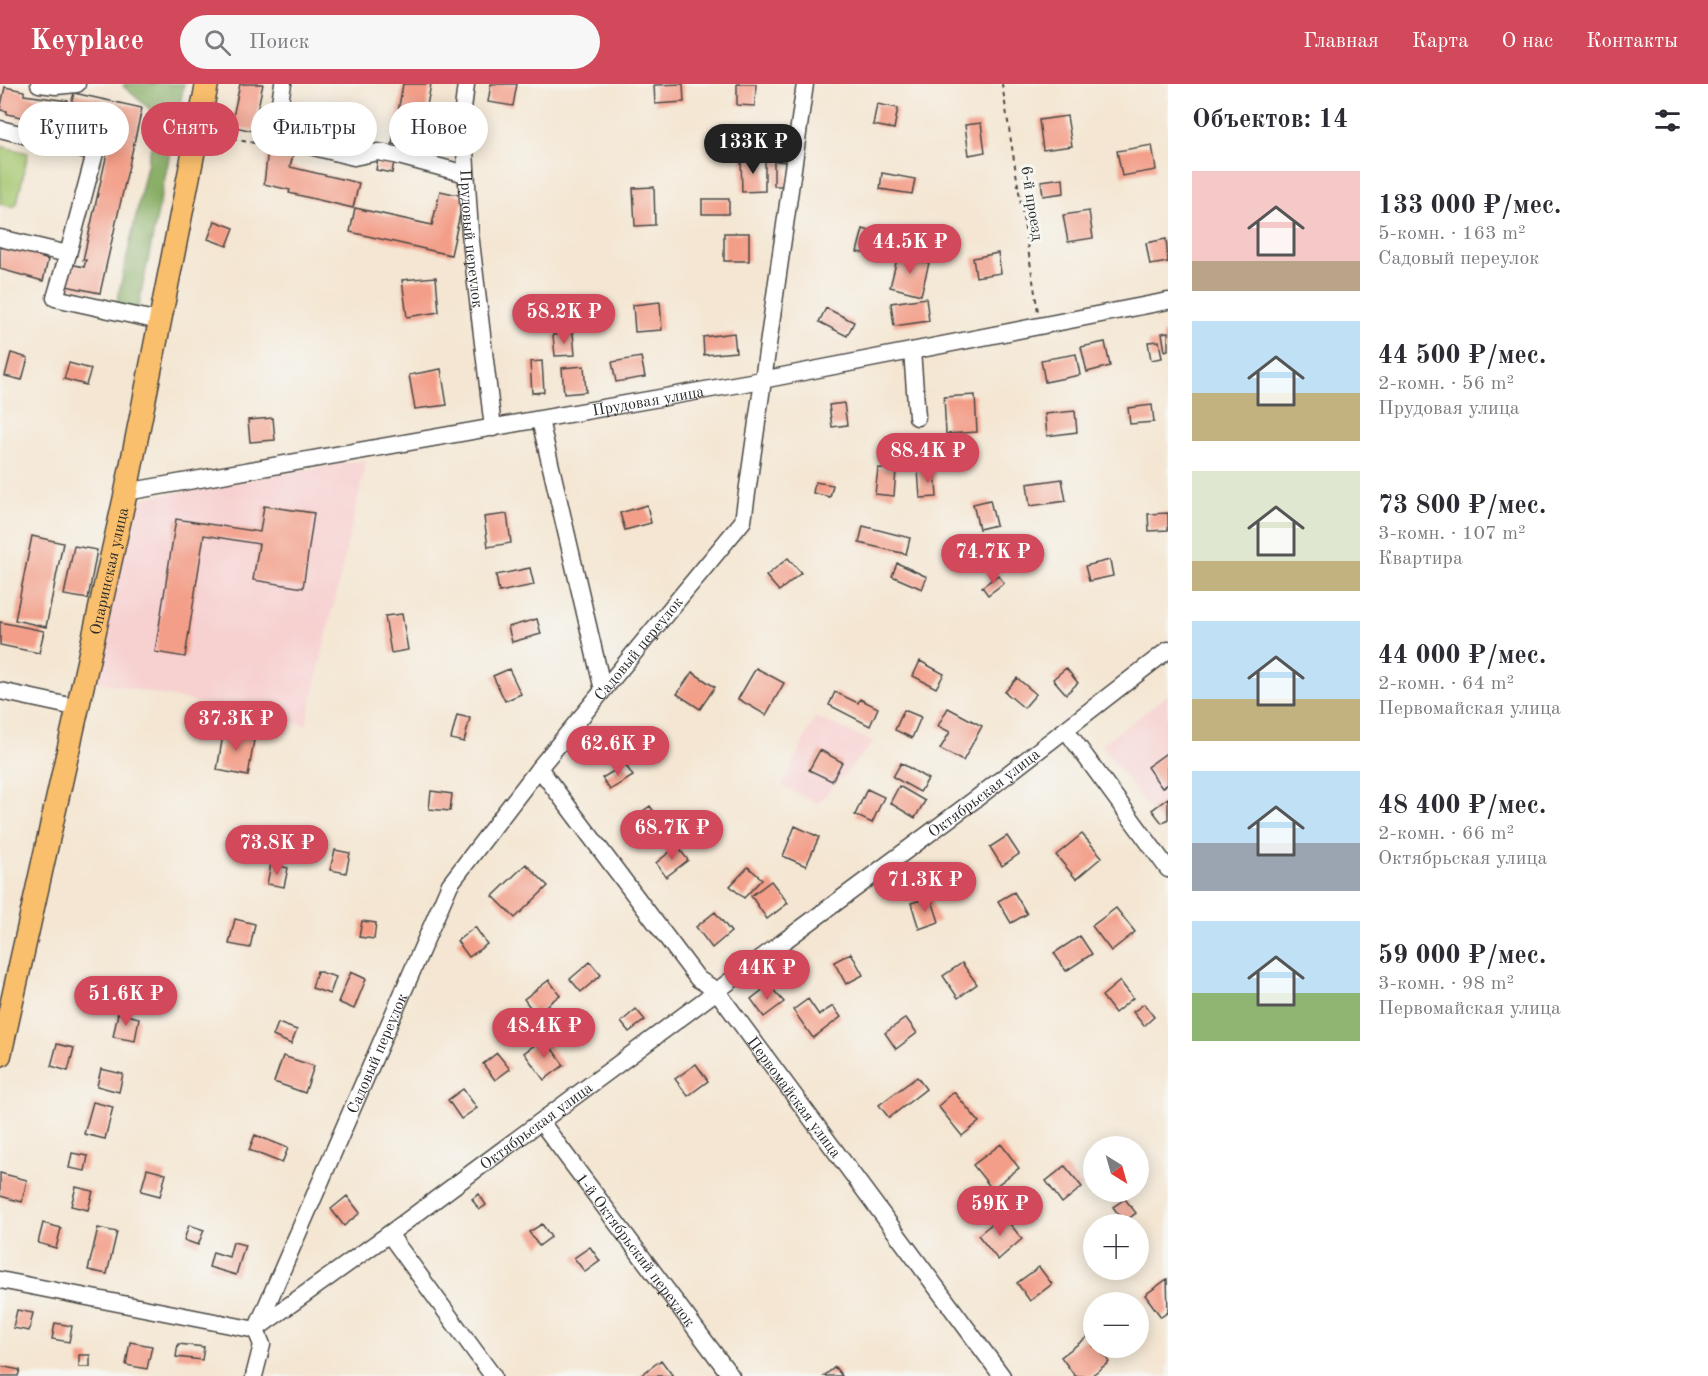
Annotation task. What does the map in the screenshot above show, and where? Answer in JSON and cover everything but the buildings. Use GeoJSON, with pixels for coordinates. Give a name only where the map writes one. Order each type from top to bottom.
{"type":"FeatureCollection","features":[{"type":"Feature","properties":{"kind":"main road","name":"Опаринская улица"},"geometry":{"type":"LineString","coordinates":[[203,102],[207,84]]}},
{"type":"Feature","properties":{"kind":"main road","name":"Опаринская улица"},"geometry":{"type":"LineString","coordinates":[[0,1055],[126,492],[192,156]]}},
{"type":"Feature","properties":{"kind":"street"},"geometry":{"type":"LineString","coordinates":[[39,84],[56,87],[77,84]]}},
{"type":"Feature","properties":{"kind":"street"},"geometry":{"type":"LineString","coordinates":[[283,84],[274,137],[354,157],[378,152],[395,155],[466,174]]}},
{"type":"Feature","properties":{"kind":"street","name":"Прудовый переулок"},"geometry":{"type":"LineString","coordinates":[[466,84],[460,134],[493,428]]}},
{"type":"Feature","properties":{"kind":"street","name":"Садовый переулок"},"geometry":{"type":"LineString","coordinates":[[256,1330],[450,884],[539,768],[743,521],[805,84]]}},
{"type":"Feature","properties":{"kind":"street"},"geometry":{"type":"LineString","coordinates":[[0,129],[95,153],[55,298],[159,321]]}},
{"type":"Feature","properties":{"kind":"street"},"geometry":{"type":"LineString","coordinates":[[0,238],[68,254]]}},
{"type":"Feature","properties":{"kind":"street","name":"Прудовая улица"},"geometry":{"type":"LineString","coordinates":[[126,492],[762,380],[1168,301]]}},
{"type":"Feature","properties":{"kind":"street"},"geometry":{"type":"LineString","coordinates":[[912,351],[917,417]]}},
{"type":"Feature","properties":{"kind":"street"},"geometry":{"type":"LineString","coordinates":[[540,420],[603,690]]}},
{"type":"Feature","properties":{"kind":"street","name":"Октябрьская улица"},"geometry":{"type":"LineString","coordinates":[[256,1330],[541,1122],[1066,730],[1168,650]]}},
{"type":"Feature","properties":{"kind":"street"},"geometry":{"type":"LineString","coordinates":[[0,691],[79,708]]}},
{"type":"Feature","properties":{"kind":"street"},"geometry":{"type":"LineString","coordinates":[[1066,730],[1168,869]]}},
{"type":"Feature","properties":{"kind":"street","name":"Первомайская улица"},"geometry":{"type":"LineString","coordinates":[[539,768],[698,979],[716,990],[995,1374]]}},
{"type":"Feature","properties":{"kind":"street","name":"1-й Октябрьский переулок"},"geometry":{"type":"LineString","coordinates":[[541,1122],[731,1376]]}},
{"type":"Feature","properties":{"kind":"street"},"geometry":{"type":"LineString","coordinates":[[389,1234],[494,1376]]}},
{"type":"Feature","properties":{"kind":"street"},"geometry":{"type":"LineString","coordinates":[[0,1280],[256,1330],[262,1346],[254,1376]]}},
{"type":"Feature","properties":{"kind":"path","name":"6-й проезд"},"geometry":{"type":"LineString","coordinates":[[1002,84],[1040,327]]}},
{"type":"Feature","properties":{"kind":"shaded area"},"geometry":{"type":"Polygon","coordinates":[[[367,459],[306,725],[95,681],[134,500],[367,459]]]}},
{"type":"Feature","properties":{"kind":"shaded area"},"geometry":{"type":"Polygon","coordinates":[[[1168,695],[1168,820],[1161,825],[1101,745],[1168,695]]]}},
{"type":"Feature","properties":{"kind":"shaded area"},"geometry":{"type":"Polygon","coordinates":[[[815,717],[874,742],[817,804],[782,786],[815,717]]]}},
{"type":"Feature","properties":{"kind":"green space"},"geometry":{"type":"Polygon","coordinates":[[[125,84],[184,84],[180,102],[142,102],[123,86],[125,84]]]}},
{"type":"Feature","properties":{"kind":"green space"},"geometry":{"type":"Polygon","coordinates":[[[0,146],[18,150],[18,156],[27,156],[17,203],[13,207],[0,204],[0,146]]]}},
{"type":"Feature","properties":{"kind":"green space"},"geometry":{"type":"Polygon","coordinates":[[[149,156],[169,156],[138,309],[116,306],[149,156]]]}}]}
